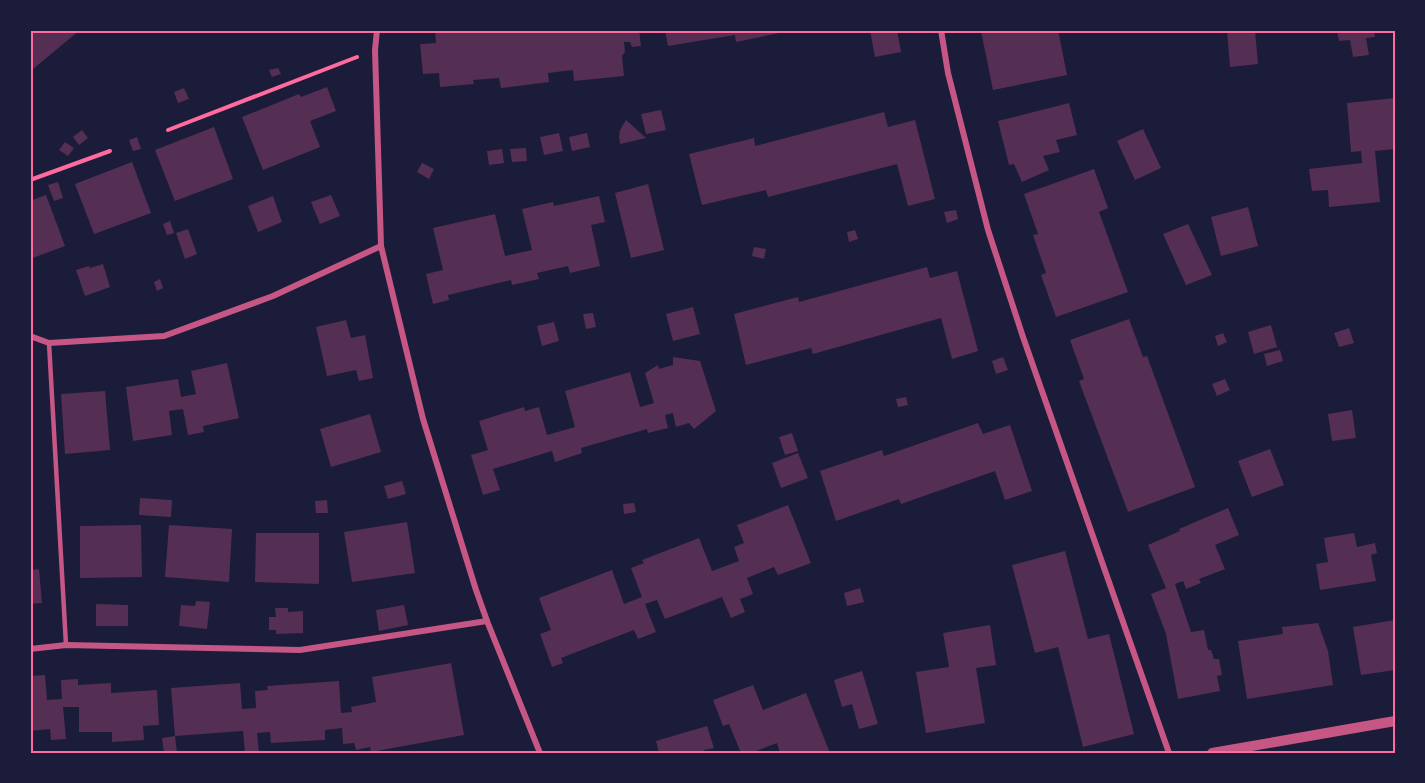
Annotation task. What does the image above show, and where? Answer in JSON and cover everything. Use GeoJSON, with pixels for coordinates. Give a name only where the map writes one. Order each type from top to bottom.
{"type":"FeatureCollection","features":[{"type":"Feature","properties":{"kind":"street"},"geometry":{"type":"LineString","coordinates":[[377,30],[375,50],[381,246],[423,419],[487,621],[540,753]]}},
{"type":"Feature","properties":{"kind":"street"},"geometry":{"type":"LineString","coordinates":[[941,30],[948,73],[992,241],[1023,337],[1169,753]]}},
{"type":"Feature","properties":{"kind":"street"},"geometry":{"type":"LineString","coordinates":[[30,336],[49,343],[164,336],[273,296],[381,246]]}},
{"type":"Feature","properties":{"kind":"street"},"geometry":{"type":"LineString","coordinates":[[30,649],[66,645],[300,650],[487,621]]}},
{"type":"Feature","properties":{"kind":"street"},"geometry":{"type":"LineString","coordinates":[[1212,753],[1395,721]]}},
{"type":"Feature","properties":{"kind":"lane"},"geometry":{"type":"LineString","coordinates":[[49,343],[66,645]]}},
{"type":"Feature","properties":{"kind":"path"},"geometry":{"type":"LineString","coordinates":[[168,130],[375,50]]}},
{"type":"Feature","properties":{"kind":"path"},"geometry":{"type":"LineString","coordinates":[[30,180],[110,151]]}},
{"type":"Feature","properties":{"kind":"building"},"geometry":{"type":"Polygon","coordinates":[[[30,30],[80,30],[33,69],[30,65],[30,30]]]}},
{"type":"Feature","properties":{"kind":"building"},"geometry":{"type":"Polygon","coordinates":[[[435,30],[639,30],[641,46],[632,47],[630,42],[624,42],[625,52],[622,56],[624,76],[574,81],[573,70],[548,73],[549,82],[501,88],[499,78],[473,80],[474,84],[440,87],[439,73],[423,74],[420,44],[436,43],[435,30]]]}},
{"type":"Feature","properties":{"kind":"building"},"geometry":{"type":"Polygon","coordinates":[[[665,30],[789,31],[736,42],[735,35],[668,46],[665,30]]]}},
{"type":"Feature","properties":{"kind":"building"},"geometry":{"type":"Polygon","coordinates":[[[870,30],[897,30],[901,52],[875,57],[870,30]]]}},
{"type":"Feature","properties":{"kind":"building"},"geometry":{"type":"Polygon","coordinates":[[[1058,30],[1067,75],[993,90],[981,31],[1058,30]]]}},
{"type":"Feature","properties":{"kind":"building"},"geometry":{"type":"Polygon","coordinates":[[[1227,30],[1255,30],[1258,64],[1230,67],[1227,30]]]}},
{"type":"Feature","properties":{"kind":"building"},"geometry":{"type":"Polygon","coordinates":[[[1337,30],[1374,30],[1375,37],[1366,38],[1369,55],[1353,57],[1350,40],[1339,41],[1337,30]]]}},
{"type":"Feature","properties":{"kind":"building"},"geometry":{"type":"Polygon","coordinates":[[[278,68],[281,74],[272,77],[269,70],[278,68]]]}},
{"type":"Feature","properties":{"kind":"building"},"geometry":{"type":"Polygon","coordinates":[[[327,87],[336,111],[310,121],[320,147],[263,170],[242,117],[299,94],[301,97],[327,87]]]}},
{"type":"Feature","properties":{"kind":"building"},"geometry":{"type":"Polygon","coordinates":[[[184,88],[189,99],[178,103],[174,92],[184,88]]]}},
{"type":"Feature","properties":{"kind":"building"},"geometry":{"type":"Polygon","coordinates":[[[1395,98],[1395,149],[1375,151],[1380,202],[1329,207],[1328,190],[1312,191],[1309,169],[1362,163],[1361,151],[1351,152],[1347,103],[1395,98]]]}},
{"type":"Feature","properties":{"kind":"building"},"geometry":{"type":"Polygon","coordinates":[[[1069,103],[1077,135],[1056,140],[1060,152],[1043,156],[1049,170],[1022,182],[1014,164],[1009,165],[998,121],[1069,103]]]}},
{"type":"Feature","properties":{"kind":"building"},"geometry":{"type":"Polygon","coordinates":[[[661,110],[666,130],[646,134],[641,114],[661,110]]]}},
{"type":"Feature","properties":{"kind":"building"},"geometry":{"type":"Polygon","coordinates":[[[884,112],[888,127],[915,120],[935,199],[908,206],[897,164],[768,197],[766,190],[702,205],[689,154],[754,138],[755,146],[884,112]]]}},
{"type":"Feature","properties":{"kind":"building"},"geometry":{"type":"Polygon","coordinates":[[[626,120],[646,138],[620,144],[620,130],[626,120]]]}},
{"type":"Feature","properties":{"kind":"building"},"geometry":{"type":"Polygon","coordinates":[[[214,127],[233,179],[175,201],[155,150],[214,127]]]}},
{"type":"Feature","properties":{"kind":"building"},"geometry":{"type":"Polygon","coordinates":[[[1143,129],[1161,168],[1135,180],[1117,141],[1143,129]]]}},
{"type":"Feature","properties":{"kind":"building"},"geometry":{"type":"Polygon","coordinates":[[[82,130],[88,138],[79,145],[73,137],[82,130]]]}},
{"type":"Feature","properties":{"kind":"building"},"geometry":{"type":"Polygon","coordinates":[[[559,133],[563,151],[544,155],[540,137],[559,133]]]}},
{"type":"Feature","properties":{"kind":"building"},"geometry":{"type":"Polygon","coordinates":[[[587,133],[590,147],[572,151],[569,137],[587,133]]]}},
{"type":"Feature","properties":{"kind":"building"},"geometry":{"type":"Polygon","coordinates":[[[137,137],[141,149],[133,151],[129,140],[137,137]]]}},
{"type":"Feature","properties":{"kind":"building"},"geometry":{"type":"Polygon","coordinates":[[[65,142],[74,148],[68,156],[59,150],[65,142]]]}},
{"type":"Feature","properties":{"kind":"building"},"geometry":{"type":"Polygon","coordinates":[[[526,148],[527,161],[512,162],[510,149],[526,148]]]}},
{"type":"Feature","properties":{"kind":"building"},"geometry":{"type":"Polygon","coordinates":[[[502,149],[504,163],[489,165],[487,151],[502,149]]]}},
{"type":"Feature","properties":{"kind":"building"},"geometry":{"type":"Polygon","coordinates":[[[132,162],[151,213],[94,234],[75,184],[132,162]]]}},
{"type":"Feature","properties":{"kind":"building"},"geometry":{"type":"Polygon","coordinates":[[[422,163],[434,169],[429,179],[417,172],[422,163]]]}},
{"type":"Feature","properties":{"kind":"building"},"geometry":{"type":"Polygon","coordinates":[[[1094,169],[1108,208],[1099,212],[1128,292],[1056,317],[1041,275],[1046,273],[1033,235],[1038,234],[1024,194],[1094,169]]]}},
{"type":"Feature","properties":{"kind":"building"},"geometry":{"type":"Polygon","coordinates":[[[58,182],[63,198],[54,201],[48,185],[58,182]]]}},
{"type":"Feature","properties":{"kind":"building"},"geometry":{"type":"Polygon","coordinates":[[[648,184],[664,250],[631,258],[615,193],[648,184]]]}},
{"type":"Feature","properties":{"kind":"building"},"geometry":{"type":"Polygon","coordinates":[[[46,195],[65,246],[30,259],[30,201],[46,195]]]}},
{"type":"Feature","properties":{"kind":"building"},"geometry":{"type":"Polygon","coordinates":[[[331,195],[340,216],[320,224],[311,202],[331,195]]]}},
{"type":"Feature","properties":{"kind":"building"},"geometry":{"type":"Polygon","coordinates":[[[273,196],[282,222],[258,232],[248,206],[273,196]]]}},
{"type":"Feature","properties":{"kind":"building"},"geometry":{"type":"Polygon","coordinates":[[[599,196],[605,222],[591,225],[600,266],[570,273],[568,266],[537,273],[539,279],[512,285],[511,280],[448,295],[449,300],[433,304],[426,274],[443,270],[433,228],[495,214],[505,256],[532,250],[522,209],[553,202],[554,206],[599,196]]]}},
{"type":"Feature","properties":{"kind":"building"},"geometry":{"type":"Polygon","coordinates":[[[1248,207],[1258,246],[1221,256],[1211,217],[1248,207]]]}},
{"type":"Feature","properties":{"kind":"building"},"geometry":{"type":"Polygon","coordinates":[[[956,210],[958,219],[947,223],[944,212],[956,210]]]}},
{"type":"Feature","properties":{"kind":"building"},"geometry":{"type":"Polygon","coordinates":[[[170,221],[174,233],[167,235],[163,224],[170,221]]]}},
{"type":"Feature","properties":{"kind":"building"},"geometry":{"type":"Polygon","coordinates":[[[1188,224],[1212,275],[1186,285],[1163,234],[1188,224]]]}},
{"type":"Feature","properties":{"kind":"building"},"geometry":{"type":"Polygon","coordinates":[[[188,229],[197,254],[185,259],[176,233],[188,229]]]}},
{"type":"Feature","properties":{"kind":"building"},"geometry":{"type":"Polygon","coordinates":[[[855,230],[858,239],[849,242],[847,232],[855,230]]]}},
{"type":"Feature","properties":{"kind":"building"},"geometry":{"type":"Polygon","coordinates":[[[754,247],[766,249],[764,259],[752,256],[754,247]]]}},
{"type":"Feature","properties":{"kind":"building"},"geometry":{"type":"Polygon","coordinates":[[[103,264],[110,287],[85,296],[76,270],[103,264]]]}},
{"type":"Feature","properties":{"kind":"building"},"geometry":{"type":"Polygon","coordinates":[[[927,267],[930,278],[957,271],[978,351],[952,359],[941,318],[813,354],[811,348],[746,365],[734,314],[798,297],[799,302],[927,267]]]}},
{"type":"Feature","properties":{"kind":"building"},"geometry":{"type":"Polygon","coordinates":[[[160,279],[163,288],[157,291],[154,282],[160,279]]]}},
{"type":"Feature","properties":{"kind":"building"},"geometry":{"type":"Polygon","coordinates":[[[693,307],[700,334],[673,341],[666,314],[693,307]]]}},
{"type":"Feature","properties":{"kind":"building"},"geometry":{"type":"Polygon","coordinates":[[[593,313],[596,327],[586,329],[583,314],[593,313]]]}},
{"type":"Feature","properties":{"kind":"building"},"geometry":{"type":"Polygon","coordinates":[[[1129,319],[1143,357],[1147,356],[1195,487],[1128,512],[1079,381],[1084,379],[1070,340],[1129,319]]]}},
{"type":"Feature","properties":{"kind":"building"},"geometry":{"type":"Polygon","coordinates":[[[346,320],[351,338],[365,335],[373,378],[359,381],[356,370],[327,376],[316,327],[346,320]]]}},
{"type":"Feature","properties":{"kind":"building"},"geometry":{"type":"Polygon","coordinates":[[[554,322],[559,341],[542,346],[537,326],[554,322]]]}},
{"type":"Feature","properties":{"kind":"building"},"geometry":{"type":"Polygon","coordinates":[[[1271,325],[1277,347],[1254,354],[1248,332],[1271,325]]]}},
{"type":"Feature","properties":{"kind":"building"},"geometry":{"type":"Polygon","coordinates":[[[1349,328],[1354,343],[1339,347],[1334,333],[1349,328]]]}},
{"type":"Feature","properties":{"kind":"building"},"geometry":{"type":"Polygon","coordinates":[[[1223,333],[1227,342],[1218,346],[1215,336],[1223,333]]]}},
{"type":"Feature","properties":{"kind":"building"},"geometry":{"type":"Polygon","coordinates":[[[1280,350],[1283,361],[1267,366],[1264,354],[1280,350]]]}},
{"type":"Feature","properties":{"kind":"building"},"geometry":{"type":"Polygon","coordinates":[[[673,357],[700,361],[716,411],[694,429],[689,423],[676,427],[673,413],[665,415],[668,428],[648,433],[647,429],[581,448],[582,453],[555,462],[552,451],[493,469],[500,490],[483,495],[471,455],[488,450],[479,421],[524,407],[525,411],[539,407],[547,435],[575,427],[565,391],[630,372],[640,407],[654,403],[645,373],[658,365],[659,369],[673,365],[673,357]]]}},
{"type":"Feature","properties":{"kind":"building"},"geometry":{"type":"Polygon","coordinates":[[[1003,357],[1008,370],[996,374],[992,361],[1003,357]]]}},
{"type":"Feature","properties":{"kind":"building"},"geometry":{"type":"Polygon","coordinates":[[[227,363],[239,418],[203,426],[204,432],[188,435],[183,409],[169,411],[172,435],[133,441],[126,387],[178,379],[181,397],[196,394],[191,371],[227,363]]]}},
{"type":"Feature","properties":{"kind":"building"},"geometry":{"type":"Polygon","coordinates":[[[1225,379],[1230,390],[1217,396],[1212,384],[1225,379]]]}},
{"type":"Feature","properties":{"kind":"building"},"geometry":{"type":"Polygon","coordinates":[[[105,391],[110,450],[65,454],[61,394],[105,391]]]}},
{"type":"Feature","properties":{"kind":"building"},"geometry":{"type":"Polygon","coordinates":[[[906,397],[908,405],[898,407],[896,399],[906,397]]]}},
{"type":"Feature","properties":{"kind":"building"},"geometry":{"type":"Polygon","coordinates":[[[1352,410],[1356,438],[1332,441],[1328,414],[1352,410]]]}},
{"type":"Feature","properties":{"kind":"building"},"geometry":{"type":"Polygon","coordinates":[[[370,414],[381,452],[331,467],[320,429],[370,414]]]}},
{"type":"Feature","properties":{"kind":"building"},"geometry":{"type":"Polygon","coordinates":[[[978,423],[983,434],[1010,425],[1032,491],[1005,500],[995,471],[901,504],[899,499],[836,521],[820,471],[882,450],[884,456],[978,423]]]}},
{"type":"Feature","properties":{"kind":"building"},"geometry":{"type":"Polygon","coordinates":[[[792,433],[798,451],[785,455],[779,437],[792,433]]]}},
{"type":"Feature","properties":{"kind":"building"},"geometry":{"type":"Polygon","coordinates":[[[1270,449],[1284,485],[1252,497],[1238,461],[1270,449]]]}},
{"type":"Feature","properties":{"kind":"building"},"geometry":{"type":"Polygon","coordinates":[[[798,453],[808,478],[781,488],[772,463],[798,453]]]}},
{"type":"Feature","properties":{"kind":"building"},"geometry":{"type":"Polygon","coordinates":[[[402,481],[406,494],[388,499],[384,486],[402,481]]]}},
{"type":"Feature","properties":{"kind":"building"},"geometry":{"type":"Polygon","coordinates":[[[140,498],[172,500],[171,517],[139,515],[140,498]]]}},
{"type":"Feature","properties":{"kind":"building"},"geometry":{"type":"Polygon","coordinates":[[[327,500],[328,513],[316,513],[315,501],[327,500]]]}},
{"type":"Feature","properties":{"kind":"building"},"geometry":{"type":"Polygon","coordinates":[[[634,503],[636,512],[624,514],[623,504],[634,503]]]}},
{"type":"Feature","properties":{"kind":"building"},"geometry":{"type":"Polygon","coordinates":[[[788,505],[811,563],[778,575],[774,567],[747,578],[753,594],[740,599],[745,612],[731,618],[722,597],[665,619],[657,600],[645,604],[656,632],[638,639],[634,630],[561,658],[563,663],[552,667],[540,634],[551,630],[539,598],[612,570],[624,604],[642,597],[631,568],[644,563],[642,560],[699,538],[712,571],[739,561],[734,547],[744,543],[737,525],[788,505]]]}},
{"type":"Feature","properties":{"kind":"building"},"geometry":{"type":"Polygon","coordinates":[[[1228,508],[1239,535],[1215,545],[1225,569],[1199,579],[1201,583],[1186,589],[1183,581],[1175,584],[1191,632],[1204,630],[1208,650],[1211,650],[1214,659],[1219,659],[1222,675],[1217,676],[1220,691],[1178,699],[1166,634],[1151,594],[1166,588],[1148,545],[1228,508]]]}},
{"type":"Feature","properties":{"kind":"building"},"geometry":{"type":"Polygon","coordinates":[[[407,522],[415,573],[352,582],[344,532],[407,522]]]}},
{"type":"Feature","properties":{"kind":"building"},"geometry":{"type":"Polygon","coordinates":[[[141,525],[142,577],[80,578],[80,526],[141,525]]]}},
{"type":"Feature","properties":{"kind":"building"},"geometry":{"type":"Polygon","coordinates":[[[169,525],[232,529],[229,582],[165,577],[169,525]]]}},
{"type":"Feature","properties":{"kind":"building"},"geometry":{"type":"Polygon","coordinates":[[[256,533],[319,533],[319,584],[255,582],[256,533]]]}},
{"type":"Feature","properties":{"kind":"building"},"geometry":{"type":"Polygon","coordinates":[[[1354,533],[1357,547],[1375,543],[1377,553],[1371,555],[1376,581],[1320,590],[1316,564],[1328,562],[1324,538],[1354,533]]]}},
{"type":"Feature","properties":{"kind":"building"},"geometry":{"type":"Polygon","coordinates":[[[1065,551],[1088,639],[1109,634],[1134,734],[1083,747],[1058,647],[1035,653],[1012,565],[1065,551]]]}},
{"type":"Feature","properties":{"kind":"building"},"geometry":{"type":"Polygon","coordinates":[[[39,569],[42,603],[30,604],[30,570],[39,569]]]}},
{"type":"Feature","properties":{"kind":"building"},"geometry":{"type":"Polygon","coordinates":[[[860,588],[864,602],[847,606],[844,593],[860,588]]]}},
{"type":"Feature","properties":{"kind":"building"},"geometry":{"type":"Polygon","coordinates":[[[196,601],[210,602],[207,629],[179,626],[181,605],[195,606],[196,601]]]}},
{"type":"Feature","properties":{"kind":"building"},"geometry":{"type":"Polygon","coordinates":[[[96,604],[128,605],[128,626],[96,626],[96,604]]]}},
{"type":"Feature","properties":{"kind":"building"},"geometry":{"type":"Polygon","coordinates":[[[404,605],[408,625],[379,631],[376,610],[404,605]]]}},
{"type":"Feature","properties":{"kind":"building"},"geometry":{"type":"Polygon","coordinates":[[[275,608],[288,608],[288,612],[303,611],[303,633],[276,634],[276,630],[269,630],[269,617],[276,617],[275,608]]]}},
{"type":"Feature","properties":{"kind":"building"},"geometry":{"type":"Polygon","coordinates":[[[1395,620],[1395,670],[1361,675],[1353,627],[1395,620]]]}},
{"type":"Feature","properties":{"kind":"building"},"geometry":{"type":"Polygon","coordinates":[[[1318,623],[1328,651],[1333,685],[1247,699],[1238,641],[1283,634],[1282,627],[1318,623]]]}},
{"type":"Feature","properties":{"kind":"building"},"geometry":{"type":"Polygon","coordinates":[[[990,625],[996,665],[976,668],[985,723],[926,733],[916,672],[949,667],[943,633],[990,625]]]}},
{"type":"Feature","properties":{"kind":"building"},"geometry":{"type":"Polygon","coordinates":[[[451,663],[464,735],[371,752],[370,747],[356,750],[354,743],[343,744],[342,728],[325,730],[325,740],[271,743],[270,732],[257,733],[259,752],[245,753],[243,731],[175,736],[171,688],[240,683],[242,709],[256,708],[255,691],[268,690],[267,686],[339,681],[341,713],[352,712],[351,707],[376,702],[372,677],[451,663]]]}},
{"type":"Feature","properties":{"kind":"building"},"geometry":{"type":"Polygon","coordinates":[[[862,671],[878,724],[859,729],[852,704],[842,707],[834,680],[862,671]]]}},
{"type":"Feature","properties":{"kind":"building"},"geometry":{"type":"Polygon","coordinates":[[[45,675],[47,700],[62,699],[61,680],[78,679],[78,685],[111,683],[111,693],[157,690],[159,725],[143,726],[144,740],[112,742],[112,732],[79,732],[79,707],[63,707],[66,739],[51,740],[50,729],[30,731],[30,676],[45,675]]]}},
{"type":"Feature","properties":{"kind":"building"},"geometry":{"type":"Polygon","coordinates":[[[753,685],[763,710],[806,693],[830,753],[780,753],[777,743],[751,753],[741,753],[729,724],[723,726],[713,700],[753,685]]]}},
{"type":"Feature","properties":{"kind":"building"},"geometry":{"type":"Polygon","coordinates":[[[707,726],[714,748],[704,750],[705,753],[659,753],[656,741],[707,726]]]}},
{"type":"Feature","properties":{"kind":"building"},"geometry":{"type":"Polygon","coordinates":[[[175,736],[177,753],[164,753],[162,738],[175,736]]]}}]}
